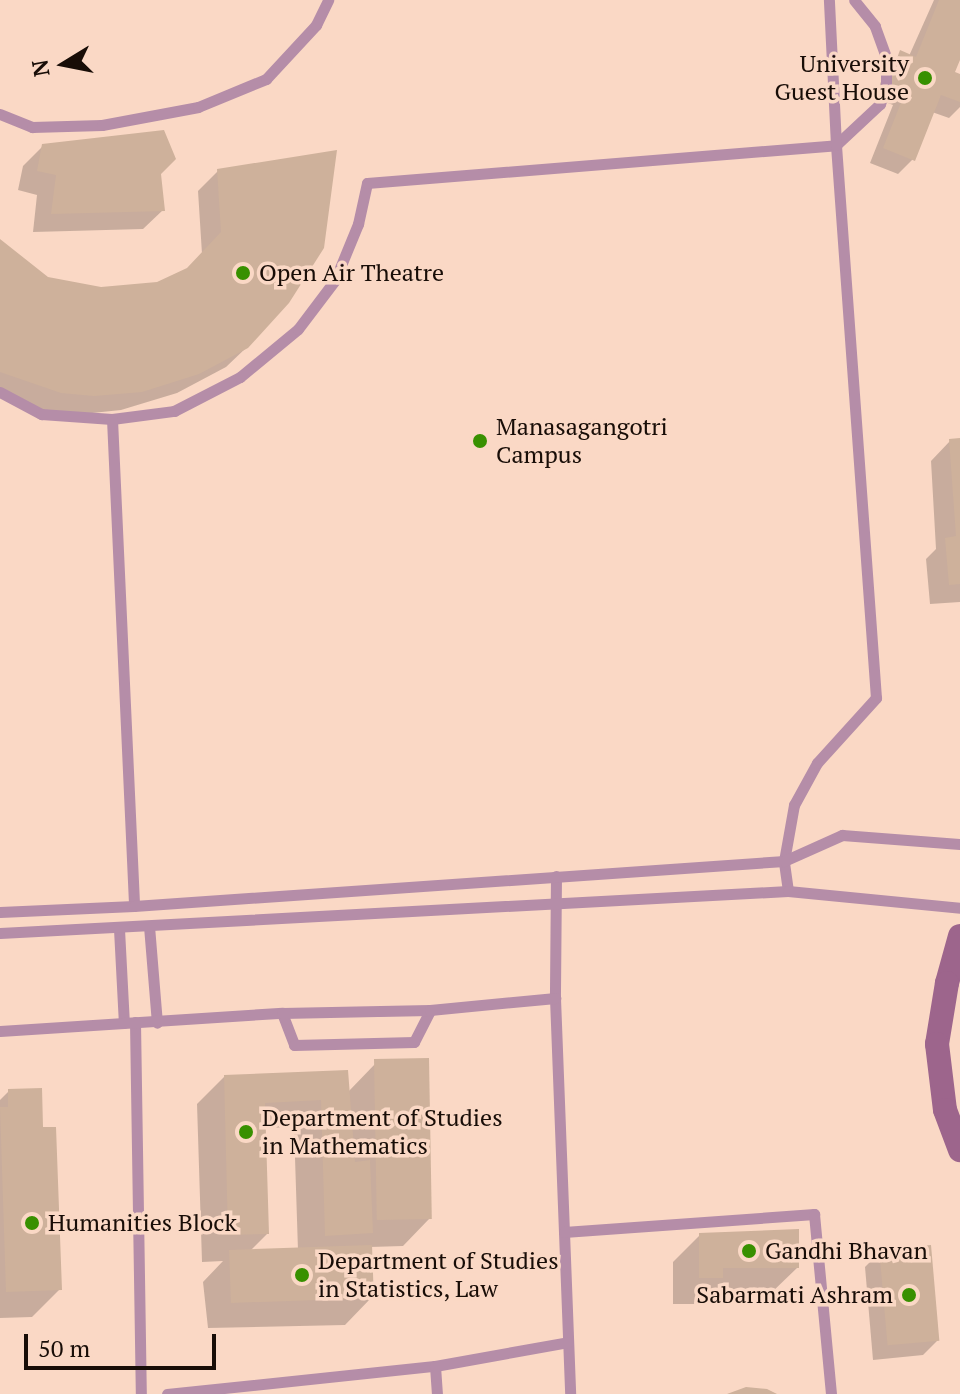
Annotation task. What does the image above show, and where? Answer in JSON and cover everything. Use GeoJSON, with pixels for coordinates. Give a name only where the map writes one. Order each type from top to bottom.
{"type":"FeatureCollection","features":[{"type":"Feature","properties":{"kind":"main road"},"geometry":{"type":"LineString","coordinates":[[960,936],[937,1044],[945,1110],[960,1150]]}},
{"type":"Feature","properties":{"kind":"lane"},"geometry":{"type":"LineString","coordinates":[[0,114],[32,127],[102,125],[198,107],[266,79],[316,25],[328,0]]}},
{"type":"Feature","properties":{"kind":"lane"},"geometry":{"type":"LineString","coordinates":[[788,891],[784,861],[794,805],[817,763],[876,698],[836,145],[829,0]]}},
{"type":"Feature","properties":{"kind":"lane"},"geometry":{"type":"LineString","coordinates":[[0,392],[41,414],[112,419],[174,411],[240,377],[298,329],[335,280],[358,224],[367,183],[836,145],[880,104],[886,85],[886,57],[875,26],[854,0]]}},
{"type":"Feature","properties":{"kind":"lane"},"geometry":{"type":"LineString","coordinates":[[112,419],[134,906]]}},
{"type":"Feature","properties":{"kind":"lane"},"geometry":{"type":"LineString","coordinates":[[0,912],[134,906],[784,861],[842,835],[960,844]]}},
{"type":"Feature","properties":{"kind":"lane"},"geometry":{"type":"LineString","coordinates":[[556,876],[555,998],[570,1394]]}},
{"type":"Feature","properties":{"kind":"lane"},"geometry":{"type":"LineString","coordinates":[[0,933],[788,891],[960,908]]}},
{"type":"Feature","properties":{"kind":"lane"},"geometry":{"type":"LineString","coordinates":[[149,926],[157,1023]]}},
{"type":"Feature","properties":{"kind":"lane"},"geometry":{"type":"LineString","coordinates":[[119,929],[129,1023],[141,1394]]}},
{"type":"Feature","properties":{"kind":"lane"},"geometry":{"type":"LineString","coordinates":[[0,1031],[282,1013],[430,1010],[555,998]]}},
{"type":"Feature","properties":{"kind":"lane"},"geometry":{"type":"LineString","coordinates":[[282,1013],[294,1045],[414,1042],[430,1010]]}},
{"type":"Feature","properties":{"kind":"lane"},"geometry":{"type":"LineString","coordinates":[[564,1232],[814,1214],[831,1394]]}},
{"type":"Feature","properties":{"kind":"lane"},"geometry":{"type":"LineString","coordinates":[[167,1394],[435,1366],[568,1342]]}},
{"type":"Feature","properties":{"kind":"lane"},"geometry":{"type":"LineString","coordinates":[[435,1366],[437,1394]]}},
{"type":"Feature","properties":{"kind":"building","name":"University Guest House"},"geometry":{"type":"Polygon","coordinates":[[[939,0],[960,0],[960,60],[955,72],[960,74],[960,102],[941,95],[915,161],[883,148],[906,90],[888,83],[900,50],[916,57],[939,0]]]}},
{"type":"Feature","properties":{"kind":"building"},"geometry":{"type":"Polygon","coordinates":[[[164,130],[176,159],[161,174],[165,211],[51,214],[56,175],[37,171],[42,144],[164,130]]]}},
{"type":"Feature","properties":{"kind":"building","name":"Open Air Theatre"},"geometry":{"type":"Polygon","coordinates":[[[337,150],[324,248],[289,303],[248,348],[199,374],[142,392],[94,396],[61,393],[0,372],[0,239],[48,277],[101,287],[157,282],[187,268],[221,232],[217,169],[337,150]]]}},
{"type":"Feature","properties":{"kind":"building"},"geometry":{"type":"Polygon","coordinates":[[[960,438],[960,584],[949,585],[945,538],[956,536],[949,439],[960,438]]]}},
{"type":"Feature","properties":{"kind":"building"},"geometry":{"type":"Polygon","coordinates":[[[429,1058],[432,1219],[377,1220],[374,1059],[429,1058]]]}},
{"type":"Feature","properties":{"kind":"building","name":"Department of Studies in Mathematics"},"geometry":{"type":"Polygon","coordinates":[[[348,1070],[355,1162],[370,1160],[373,1233],[325,1236],[321,1100],[265,1103],[269,1234],[228,1235],[224,1075],[348,1070]]]}},
{"type":"Feature","properties":{"kind":"building","name":"Humanities Block"},"geometry":{"type":"Polygon","coordinates":[[[42,1088],[43,1127],[56,1127],[62,1290],[6,1292],[0,1107],[8,1107],[8,1089],[42,1088]]]}},
{"type":"Feature","properties":{"kind":"building","name":"Gandhi Bhavan"},"geometry":{"type":"Polygon","coordinates":[[[799,1229],[799,1268],[723,1268],[723,1278],[699,1278],[699,1233],[799,1229]]]}},
{"type":"Feature","properties":{"kind":"building","name":"Department of Studies in Statistics, Law"},"geometry":{"type":"Polygon","coordinates":[[[372,1245],[374,1298],[231,1303],[229,1250],[372,1245]]]}},
{"type":"Feature","properties":{"kind":"building","name":"Sabarmati Ashram"},"geometry":{"type":"Polygon","coordinates":[[[931,1245],[939,1341],[888,1345],[879,1250],[931,1245]]]}},
{"type":"Feature","properties":{"kind":"building"},"geometry":{"type":"Polygon","coordinates":[[[746,1387],[767,1389],[777,1394],[727,1394],[746,1387]]]}},
{"type":"Feature","properties":{"kind":"place","name":"University Guest House"},"geometry":{"type":"Point","coordinates":[925,78]}},
{"type":"Feature","properties":{"kind":"place","name":"Open Air Theatre"},"geometry":{"type":"Point","coordinates":[243,273]}},
{"type":"Feature","properties":{"kind":"place","name":"Manasagangotri Campus"},"geometry":{"type":"Point","coordinates":[480,441]}},
{"type":"Feature","properties":{"kind":"place","name":"Department of Studies in Mathematics"},"geometry":{"type":"Point","coordinates":[246,1132]}},
{"type":"Feature","properties":{"kind":"place","name":"Humanities Block"},"geometry":{"type":"Point","coordinates":[32,1223]}},
{"type":"Feature","properties":{"kind":"place","name":"Gandhi Bhavan"},"geometry":{"type":"Point","coordinates":[749,1251]}},
{"type":"Feature","properties":{"kind":"place","name":"Department of Studies in Statistics, Law"},"geometry":{"type":"Point","coordinates":[302,1275]}},
{"type":"Feature","properties":{"kind":"place","name":"Sabarmati Ashram"},"geometry":{"type":"Point","coordinates":[909,1295]}}]}
